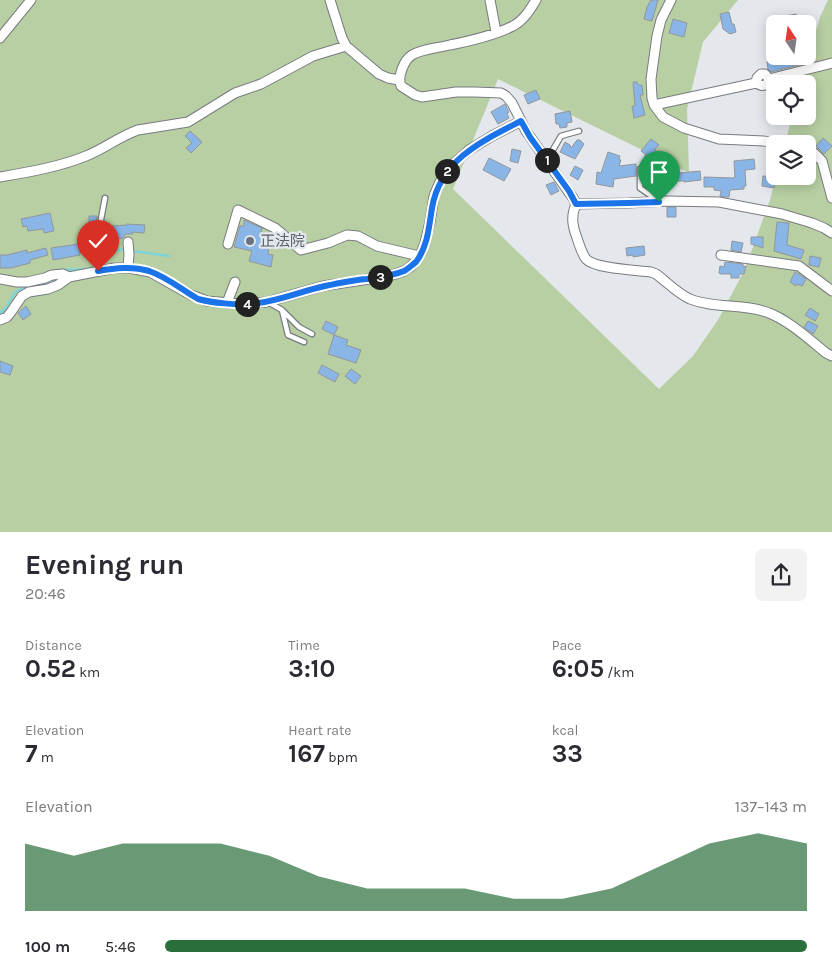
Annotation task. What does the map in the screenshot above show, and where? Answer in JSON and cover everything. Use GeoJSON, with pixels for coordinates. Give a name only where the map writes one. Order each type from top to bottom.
{"type":"FeatureCollection","features":[{"type":"Feature","properties":{"kind":"street"},"geometry":{"type":"LineString","coordinates":[[0,38],[31,0]]}},
{"type":"Feature","properties":{"kind":"street"},"geometry":{"type":"LineString","coordinates":[[330,0],[346,46],[379,74],[399,80]]}},
{"type":"Feature","properties":{"kind":"street"},"geometry":{"type":"LineString","coordinates":[[490,0],[496,32]]}},
{"type":"Feature","properties":{"kind":"street"},"geometry":{"type":"LineString","coordinates":[[536,0],[526,16],[515,25],[412,55],[407,59],[399,80],[401,86],[415,96],[422,97],[456,92],[500,93],[506,96],[530,137],[569,191],[576,204]]}},
{"type":"Feature","properties":{"kind":"street"},"geometry":{"type":"LineString","coordinates":[[672,0],[661,20],[657,36],[651,80],[654,105],[663,117],[672,123],[706,136],[719,139],[766,141]]}},
{"type":"Feature","properties":{"kind":"street"},"geometry":{"type":"LineString","coordinates":[[0,177],[25,173],[89,156],[138,130],[188,122],[235,92],[262,84],[313,56],[346,46]]}},
{"type":"Feature","properties":{"kind":"street"},"geometry":{"type":"LineString","coordinates":[[654,105],[756,82],[763,86],[767,84],[769,79],[832,63]]}},
{"type":"Feature","properties":{"kind":"street"},"geometry":{"type":"LineString","coordinates":[[0,320],[7,317],[22,296],[29,292],[58,285],[69,277],[98,269],[128,268],[150,272],[198,299],[252,304],[267,302],[324,286],[389,276],[404,271],[420,256],[430,222],[434,196],[440,182],[451,166],[470,150],[521,121]]}},
{"type":"Feature","properties":{"kind":"street"},"geometry":{"type":"LineString","coordinates":[[816,155],[822,161],[832,198]]}},
{"type":"Feature","properties":{"kind":"street"},"geometry":{"type":"LineString","coordinates":[[576,204],[711,202],[760,209],[797,218],[824,228],[832,234]]}},
{"type":"Feature","properties":{"kind":"street"},"geometry":{"type":"LineString","coordinates":[[576,204],[572,213],[572,223],[585,258],[591,263],[651,272],[681,294],[709,304],[753,308],[768,312],[832,356]]}},
{"type":"Feature","properties":{"kind":"street"},"geometry":{"type":"LineString","coordinates":[[228,244],[238,210],[275,228],[301,250],[328,243],[347,235],[358,236],[377,246],[420,256]]}},
{"type":"Feature","properties":{"kind":"street"},"geometry":{"type":"LineString","coordinates":[[128,242],[128,268]]}},
{"type":"Feature","properties":{"kind":"street"},"geometry":{"type":"LineString","coordinates":[[721,255],[799,266],[832,291]]}},
{"type":"Feature","properties":{"kind":"street"},"geometry":{"type":"LineString","coordinates":[[0,279],[27,282],[52,275],[63,274],[69,277]]}},
{"type":"Feature","properties":{"kind":"street"},"geometry":{"type":"LineString","coordinates":[[227,303],[235,282]]}},
{"type":"Feature","properties":{"kind":"lane"},"geometry":{"type":"LineString","coordinates":[[547,160],[561,136],[579,131]]}},
{"type":"Feature","properties":{"kind":"lane"},"geometry":{"type":"LineString","coordinates":[[640,169],[640,188],[659,202]]}},
{"type":"Feature","properties":{"kind":"lane"},"geometry":{"type":"LineString","coordinates":[[98,269],[101,248],[101,219],[106,198]]}},
{"type":"Feature","properties":{"kind":"lane"},"geometry":{"type":"LineString","coordinates":[[267,302],[282,310],[299,327],[312,334]]}},
{"type":"Feature","properties":{"kind":"lane"},"geometry":{"type":"LineString","coordinates":[[282,310],[288,335],[304,342]]}},
{"type":"Feature","properties":{"kind":"green space"},"geometry":{"type":"Polygon","coordinates":[[[0,0],[738,0],[703,42],[687,109],[689,173],[498,79],[453,189],[659,389],[693,356],[718,320],[745,269],[774,185],[816,185],[816,135],[787,135],[790,125],[816,125],[816,75],[804,75],[806,65],[816,65],[816,31],[828,0],[832,0],[832,532],[0,532],[0,0]]]}},
{"type":"Feature","properties":{"kind":"building"},"geometry":{"type":"Polygon","coordinates":[[[651,0],[658,0],[652,21],[644,19],[651,0]]]}},
{"type":"Feature","properties":{"kind":"building"},"geometry":{"type":"Polygon","coordinates":[[[729,12],[736,32],[730,34],[723,29],[720,14],[729,12]]]}},
{"type":"Feature","properties":{"kind":"building"},"geometry":{"type":"Polygon","coordinates":[[[673,19],[687,23],[684,37],[669,33],[673,19]]]}},
{"type":"Feature","properties":{"kind":"building"},"geometry":{"type":"Polygon","coordinates":[[[767,65],[799,65],[771,72],[767,65]]]}},
{"type":"Feature","properties":{"kind":"building"},"geometry":{"type":"Polygon","coordinates":[[[633,82],[642,85],[643,95],[640,95],[645,115],[634,118],[632,106],[635,106],[633,82]]]}},
{"type":"Feature","properties":{"kind":"building"},"geometry":{"type":"Polygon","coordinates":[[[536,90],[540,99],[528,104],[524,95],[536,90]]]}},
{"type":"Feature","properties":{"kind":"building"},"geometry":{"type":"Polygon","coordinates":[[[505,104],[509,112],[507,114],[509,118],[498,124],[491,112],[505,104]]]}},
{"type":"Feature","properties":{"kind":"building"},"geometry":{"type":"Polygon","coordinates":[[[570,111],[572,122],[567,123],[567,127],[560,128],[559,124],[556,124],[555,114],[570,111]]]}},
{"type":"Feature","properties":{"kind":"building"},"geometry":{"type":"Polygon","coordinates":[[[190,131],[202,142],[191,153],[186,148],[192,143],[185,136],[190,131]]]}},
{"type":"Feature","properties":{"kind":"building"},"geometry":{"type":"Polygon","coordinates":[[[823,138],[832,146],[824,154],[816,146],[823,138]]]}},
{"type":"Feature","properties":{"kind":"building"},"geometry":{"type":"Polygon","coordinates":[[[651,139],[659,145],[655,149],[657,152],[649,162],[644,157],[646,155],[641,151],[651,139]]]}},
{"type":"Feature","properties":{"kind":"building"},"geometry":{"type":"Polygon","coordinates":[[[577,140],[584,144],[575,159],[560,152],[565,142],[571,148],[577,140]]]}},
{"type":"Feature","properties":{"kind":"building"},"geometry":{"type":"Polygon","coordinates":[[[512,149],[521,151],[518,163],[510,161],[512,149]]]}},
{"type":"Feature","properties":{"kind":"building"},"geometry":{"type":"Polygon","coordinates":[[[608,152],[620,156],[619,166],[636,164],[636,176],[614,179],[613,187],[596,184],[597,172],[601,173],[608,152]]]}},
{"type":"Feature","properties":{"kind":"building"},"geometry":{"type":"Polygon","coordinates":[[[489,158],[511,169],[504,181],[483,170],[489,158]]]}},
{"type":"Feature","properties":{"kind":"building"},"geometry":{"type":"Polygon","coordinates":[[[754,159],[755,169],[745,170],[746,186],[744,186],[744,189],[730,190],[729,197],[724,197],[720,196],[721,191],[714,190],[714,187],[704,187],[704,177],[734,178],[734,161],[754,159]]]}},
{"type":"Feature","properties":{"kind":"building"},"geometry":{"type":"Polygon","coordinates":[[[575,166],[583,170],[578,180],[570,175],[575,166]]]}},
{"type":"Feature","properties":{"kind":"building"},"geometry":{"type":"Polygon","coordinates":[[[700,171],[701,180],[667,181],[667,172],[700,171]]]}},
{"type":"Feature","properties":{"kind":"building"},"geometry":{"type":"Polygon","coordinates":[[[763,176],[766,176],[766,185],[775,185],[774,188],[762,186],[763,176]]]}},
{"type":"Feature","properties":{"kind":"building"},"geometry":{"type":"Polygon","coordinates":[[[554,182],[559,191],[551,195],[546,185],[554,182]]]}},
{"type":"Feature","properties":{"kind":"building"},"geometry":{"type":"Polygon","coordinates":[[[667,207],[676,207],[676,217],[667,217],[667,207]]]}},
{"type":"Feature","properties":{"kind":"building"},"geometry":{"type":"Polygon","coordinates":[[[50,213],[54,231],[44,233],[43,229],[28,231],[27,226],[23,227],[21,219],[50,213]]]}},
{"type":"Feature","properties":{"kind":"building"},"geometry":{"type":"Polygon","coordinates":[[[89,216],[97,216],[96,227],[89,227],[89,216]]]}},
{"type":"Feature","properties":{"kind":"building","name":"正法院"},"geometry":{"type":"Polygon","coordinates":[[[244,220],[262,228],[260,237],[267,238],[266,244],[269,244],[268,254],[273,255],[271,267],[249,261],[252,251],[234,247],[240,226],[244,226],[244,220]]]}},
{"type":"Feature","properties":{"kind":"building"},"geometry":{"type":"Polygon","coordinates":[[[777,222],[789,223],[787,245],[804,250],[801,259],[774,251],[777,222]]]}},
{"type":"Feature","properties":{"kind":"building"},"geometry":{"type":"Polygon","coordinates":[[[126,224],[145,225],[144,233],[132,232],[133,234],[125,234],[123,238],[115,239],[114,230],[112,230],[112,226],[126,224]]]}},
{"type":"Feature","properties":{"kind":"building"},"geometry":{"type":"Polygon","coordinates":[[[751,237],[763,237],[763,248],[751,244],[751,237]]]}},
{"type":"Feature","properties":{"kind":"building"},"geometry":{"type":"Polygon","coordinates":[[[732,241],[743,243],[741,252],[731,250],[732,241]]]}},
{"type":"Feature","properties":{"kind":"building"},"geometry":{"type":"Polygon","coordinates":[[[79,244],[80,255],[53,260],[51,248],[79,244]]]}},
{"type":"Feature","properties":{"kind":"building"},"geometry":{"type":"Polygon","coordinates":[[[644,246],[645,255],[627,256],[626,248],[644,246]]]}},
{"type":"Feature","properties":{"kind":"building"},"geometry":{"type":"Polygon","coordinates":[[[46,248],[48,255],[30,260],[30,263],[11,268],[0,268],[0,255],[27,250],[27,253],[46,248]]]}},
{"type":"Feature","properties":{"kind":"building"},"geometry":{"type":"Polygon","coordinates":[[[810,256],[821,258],[819,267],[809,265],[810,256]]]}},
{"type":"Feature","properties":{"kind":"building"},"geometry":{"type":"Polygon","coordinates":[[[725,262],[743,264],[743,267],[746,266],[744,274],[739,274],[739,278],[731,278],[731,274],[719,273],[720,266],[724,267],[725,262]]]}},
{"type":"Feature","properties":{"kind":"building"},"geometry":{"type":"Polygon","coordinates":[[[795,272],[806,279],[802,286],[797,284],[796,286],[790,282],[795,272]]]}},
{"type":"Feature","properties":{"kind":"building"},"geometry":{"type":"Polygon","coordinates":[[[26,306],[31,314],[23,320],[18,313],[26,306]]]}},
{"type":"Feature","properties":{"kind":"building"},"geometry":{"type":"Polygon","coordinates":[[[810,308],[819,314],[815,321],[805,315],[810,308]]]}},
{"type":"Feature","properties":{"kind":"building"},"geometry":{"type":"Polygon","coordinates":[[[326,321],[338,327],[334,335],[322,329],[326,321]]]}},
{"type":"Feature","properties":{"kind":"building"},"geometry":{"type":"Polygon","coordinates":[[[808,321],[818,326],[813,334],[804,327],[808,321]]]}},
{"type":"Feature","properties":{"kind":"building"},"geometry":{"type":"Polygon","coordinates":[[[334,335],[348,340],[346,345],[361,350],[356,363],[328,354],[334,335]]]}},
{"type":"Feature","properties":{"kind":"building"},"geometry":{"type":"Polygon","coordinates":[[[0,361],[13,366],[10,375],[0,372],[0,361]]]}},
{"type":"Feature","properties":{"kind":"building"},"geometry":{"type":"Polygon","coordinates":[[[322,365],[339,374],[335,382],[318,373],[322,365]]]}},
{"type":"Feature","properties":{"kind":"building"},"geometry":{"type":"Polygon","coordinates":[[[351,369],[361,376],[355,384],[345,376],[351,369]]]}},
{"type":"Feature","properties":{"kind":"waterway"},"geometry":{"type":"LineString","coordinates":[[62,270],[91,268],[101,263],[114,251],[126,250]]}},
{"type":"Feature","properties":{"kind":"waterway"},"geometry":{"type":"LineString","coordinates":[[133,251],[169,256]]}},
{"type":"Feature","properties":{"kind":"waterway"},"geometry":{"type":"LineString","coordinates":[[0,313],[6,308],[15,292],[25,287],[55,279]]}},
{"type":"Feature","properties":{"kind":"place","name":"正法院"},"geometry":{"type":"Point","coordinates":[250,241]}},
{"type":"Feature","properties":{"kind":"route"},"geometry":{"type":"LineString","coordinates":[[98,271],[115,268],[141,270],[150,272],[168,281],[198,299],[252,304],[267,302],[324,286],[353,280],[389,276],[404,271],[416,261],[421,253],[430,222],[434,196],[440,182],[451,166],[470,150],[521,121],[576,204],[659,202]]}}]}
